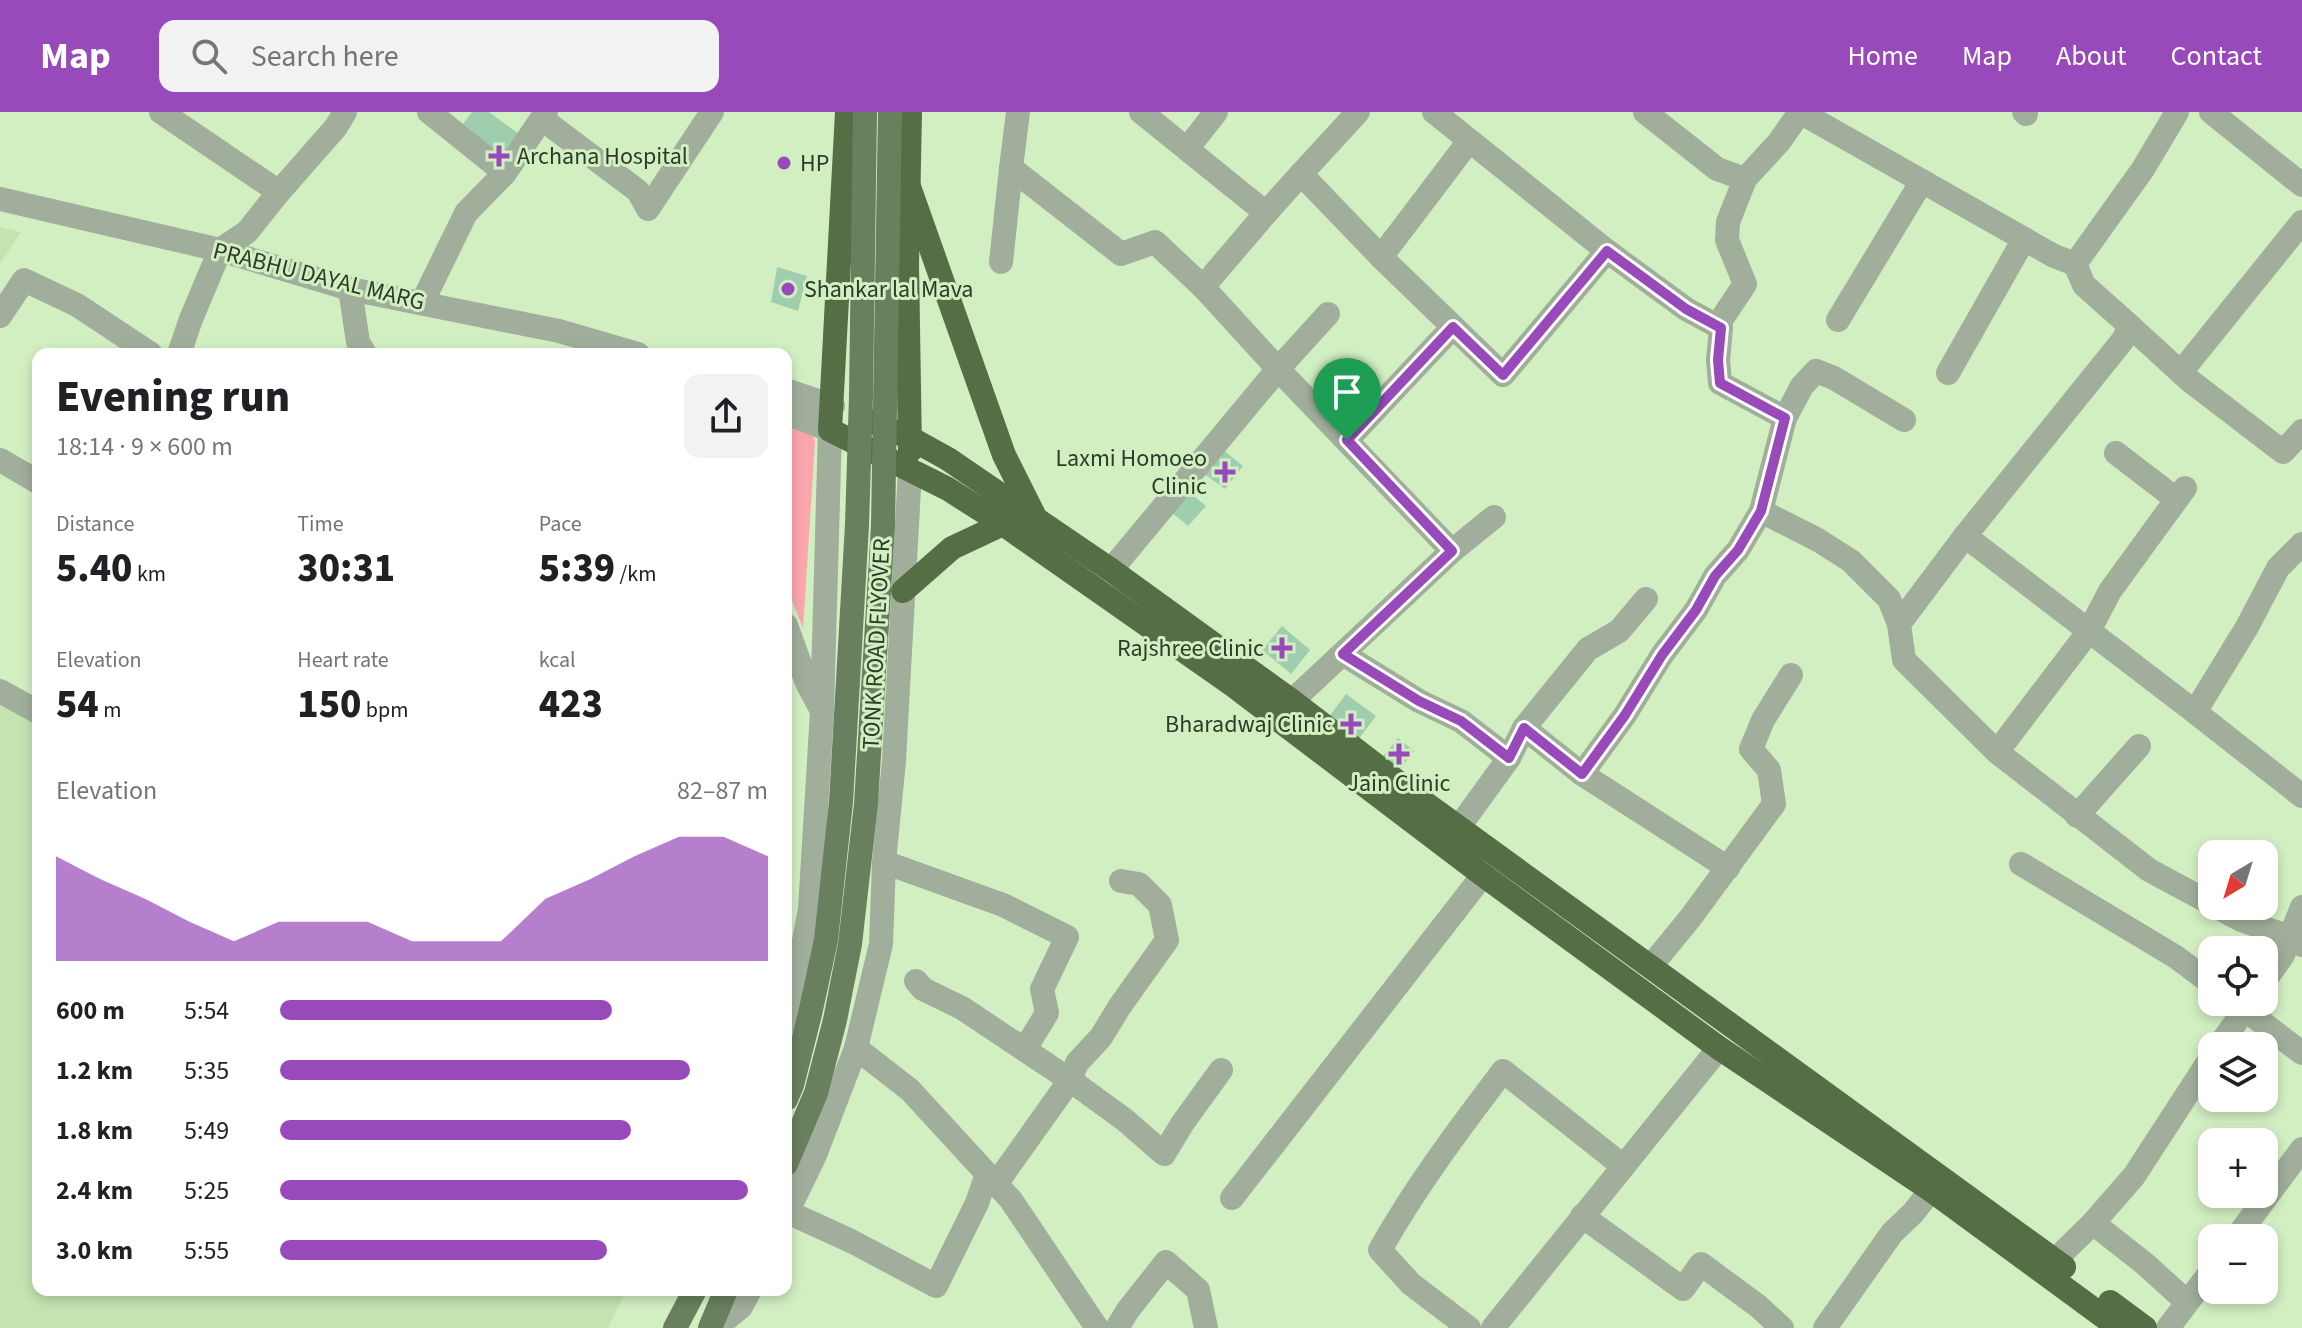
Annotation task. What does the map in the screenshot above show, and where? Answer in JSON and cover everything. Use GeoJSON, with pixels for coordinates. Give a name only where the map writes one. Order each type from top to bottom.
{"type":"FeatureCollection","features":[{"type":"Feature","properties":{"kind":"highway"},"geometry":{"type":"LineString","coordinates":[[832,418],[847,112]]}},
{"type":"Feature","properties":{"kind":"highway"},"geometry":{"type":"LineString","coordinates":[[910,112],[907,264],[910,470]]}},
{"type":"Feature","properties":{"kind":"highway"},"geometry":{"type":"LineString","coordinates":[[907,181],[1004,455],[1035,518]]}},
{"type":"Feature","properties":{"kind":"highway"},"geometry":{"type":"LineString","coordinates":[[832,418],[910,438],[948,459],[1111,570],[2145,1328]]}},
{"type":"Feature","properties":{"kind":"highway"},"geometry":{"type":"LineString","coordinates":[[832,418],[910,470],[948,489],[1003,524],[1234,686],[1483,875],[1719,1048],[1931,1190],[2119,1328]]}},
{"type":"Feature","properties":{"kind":"highway"},"geometry":{"type":"LineString","coordinates":[[903,591],[952,548],[1003,524]]}},
{"type":"Feature","properties":{"kind":"main road","name":"TONK ROAD FLYOVER"},"geometry":{"type":"LineString","coordinates":[[792,1085],[826,940],[841,802],[858,496],[865,112]]}},
{"type":"Feature","properties":{"kind":"main road","name":"TONK ROAD FLYOVER"},"geometry":{"type":"LineString","coordinates":[[792,1150],[816,1093],[835,1020],[850,944],[866,804],[883,526],[890,112]]}},
{"type":"Feature","properties":{"kind":"main road"},"geometry":{"type":"LineString","coordinates":[[677,1323],[692,1296]]}},
{"type":"Feature","properties":{"kind":"main road"},"geometry":{"type":"LineString","coordinates":[[713,1328],[724,1296]]}},
{"type":"Feature","properties":{"kind":"street"},"geometry":{"type":"LineString","coordinates":[[161,112],[279,192]]}},
{"type":"Feature","properties":{"kind":"street"},"geometry":{"type":"LineString","coordinates":[[181,348],[220,250],[247,232],[336,127],[345,112]]}},
{"type":"Feature","properties":{"kind":"street"},"geometry":{"type":"LineString","coordinates":[[429,112],[505,173]]}},
{"type":"Feature","properties":{"kind":"street"},"geometry":{"type":"LineString","coordinates":[[422,303],[466,213],[505,173],[544,115],[638,191],[648,209],[712,112]]}},
{"type":"Feature","properties":{"kind":"street"},"geometry":{"type":"LineString","coordinates":[[1001,262],[1018,112]]}},
{"type":"Feature","properties":{"kind":"street"},"geometry":{"type":"LineString","coordinates":[[1141,112],[1266,213]]}},
{"type":"Feature","properties":{"kind":"street"},"geometry":{"type":"LineString","coordinates":[[1187,149],[1216,112]]}},
{"type":"Feature","properties":{"kind":"street"},"geometry":{"type":"LineString","coordinates":[[1203,287],[1358,112]]}},
{"type":"Feature","properties":{"kind":"street"},"geometry":{"type":"LineString","coordinates":[[1434,112],[1607,251],[1686,309],[1721,328],[1718,360],[1720,383],[1785,418]]}},
{"type":"Feature","properties":{"kind":"street"},"geometry":{"type":"LineString","coordinates":[[1645,112],[1717,169],[1745,179]]}},
{"type":"Feature","properties":{"kind":"street"},"geometry":{"type":"LineString","coordinates":[[1717,326],[1745,284],[1727,240],[1728,222],[1745,179],[1779,142],[1800,112],[2054,256],[2075,264],[2084,285],[2181,372],[2283,452],[2302,431]]}},
{"type":"Feature","properties":{"kind":"street"},"geometry":{"type":"LineString","coordinates":[[2075,264],[2143,169],[2177,112]]}},
{"type":"Feature","properties":{"kind":"street"},"geometry":{"type":"LineString","coordinates":[[2211,112],[2302,185]]}},
{"type":"Feature","properties":{"kind":"street"},"geometry":{"type":"LineString","coordinates":[[1381,257],[1469,141]]}},
{"type":"Feature","properties":{"kind":"street"},"geometry":{"type":"LineString","coordinates":[[1011,168],[1121,254],[1155,242],[1203,287],[1452,551]]}},
{"type":"Feature","properties":{"kind":"street"},"geometry":{"type":"LineString","coordinates":[[1301,174],[1381,257],[1503,375],[1607,251]]}},
{"type":"Feature","properties":{"kind":"street"},"geometry":{"type":"LineString","coordinates":[[1838,320],[1922,181]]}},
{"type":"Feature","properties":{"kind":"street","name":"PRABHU DAYAL MARG"},"geometry":{"type":"LineString","coordinates":[[0,199],[220,250],[350,289],[559,331],[617,348]]}},
{"type":"Feature","properties":{"kind":"street"},"geometry":{"type":"LineString","coordinates":[[2181,372],[2302,222]]}},
{"type":"Feature","properties":{"kind":"street"},"geometry":{"type":"LineString","coordinates":[[1948,373],[2024,239]]}},
{"type":"Feature","properties":{"kind":"street"},"geometry":{"type":"LineString","coordinates":[[0,316],[24,280],[77,305],[142,348]]}},
{"type":"Feature","properties":{"kind":"street"},"geometry":{"type":"LineString","coordinates":[[350,289],[362,348]]}},
{"type":"Feature","properties":{"kind":"street"},"geometry":{"type":"LineString","coordinates":[[1111,570],[1278,369],[1328,314]]}},
{"type":"Feature","properties":{"kind":"street"},"geometry":{"type":"LineString","coordinates":[[1899,624],[1965,536],[2123,340],[2130,326]]}},
{"type":"Feature","properties":{"kind":"street"},"geometry":{"type":"LineString","coordinates":[[1347,440],[1453,327]]}},
{"type":"Feature","properties":{"kind":"street"},"geometry":{"type":"LineString","coordinates":[[1582,774],[1696,610],[1715,576],[1738,550],[1761,511],[1785,418],[1802,386],[1816,371],[1834,378],[1904,420]]}},
{"type":"Feature","properties":{"kind":"street"},"geometry":{"type":"LineString","coordinates":[[792,394],[832,418]]}},
{"type":"Feature","properties":{"kind":"street"},"geometry":{"type":"LineString","coordinates":[[792,414],[832,418]]}},
{"type":"Feature","properties":{"kind":"street"},"geometry":{"type":"LineString","coordinates":[[792,999],[810,909],[822,711],[832,418]]}},
{"type":"Feature","properties":{"kind":"street"},"geometry":{"type":"LineString","coordinates":[[1997,752],[2089,631],[2119,578],[2180,494],[2116,453]]}},
{"type":"Feature","properties":{"kind":"street"},"geometry":{"type":"LineString","coordinates":[[0,460],[32,479]]}},
{"type":"Feature","properties":{"kind":"street"},"geometry":{"type":"LineString","coordinates":[[792,1210],[856,1048],[881,944],[910,470]]}},
{"type":"Feature","properties":{"kind":"street"},"geometry":{"type":"LineString","coordinates":[[1761,511],[1851,561],[1889,599],[1899,624],[1904,660],[1997,752],[2149,870],[2198,896]]}},
{"type":"Feature","properties":{"kind":"street"},"geometry":{"type":"LineString","coordinates":[[1292,701],[1452,551],[1494,517]]}},
{"type":"Feature","properties":{"kind":"street"},"geometry":{"type":"LineString","coordinates":[[1965,536],[2302,796]]}},
{"type":"Feature","properties":{"kind":"street"},"geometry":{"type":"LineString","coordinates":[[2195,712],[2247,627],[2278,568],[2302,544]]}},
{"type":"Feature","properties":{"kind":"street"},"geometry":{"type":"LineString","coordinates":[[1459,827],[1509,758],[1524,728],[1588,649],[1619,631],[1646,599]]}},
{"type":"Feature","properties":{"kind":"street"},"geometry":{"type":"LineString","coordinates":[[792,642],[807,683],[822,711]]}},
{"type":"Feature","properties":{"kind":"street"},"geometry":{"type":"LineString","coordinates":[[1343,654],[1419,701],[1461,721],[1509,758]]}},
{"type":"Feature","properties":{"kind":"street"},"geometry":{"type":"LineString","coordinates":[[1651,966],[1774,804],[1769,770],[1751,749],[1763,720],[1791,675]]}},
{"type":"Feature","properties":{"kind":"street"},"geometry":{"type":"LineString","coordinates":[[0,691],[32,709]]}},
{"type":"Feature","properties":{"kind":"street"},"geometry":{"type":"LineString","coordinates":[[1524,728],[1582,774],[1728,868]]}},
{"type":"Feature","properties":{"kind":"street"},"geometry":{"type":"LineString","coordinates":[[2077,816],[2139,746]]}},
{"type":"Feature","properties":{"kind":"street"},"geometry":{"type":"LineString","coordinates":[[884,862],[1003,905],[1067,937],[1042,989],[1047,1013],[1025,1049]]}},
{"type":"Feature","properties":{"kind":"street"},"geometry":{"type":"LineString","coordinates":[[2021,864],[2176,957],[2198,974]]}},
{"type":"Feature","properties":{"kind":"street"},"geometry":{"type":"LineString","coordinates":[[1232,1198],[1483,875]]}},
{"type":"Feature","properties":{"kind":"street"},"geometry":{"type":"LineString","coordinates":[[792,1216],[851,1241],[936,1286],[992,1179],[1070,1080],[1077,1063],[1101,1037],[1167,940],[1160,905],[1139,884],[1121,881]]}},
{"type":"Feature","properties":{"kind":"street"},"geometry":{"type":"LineString","coordinates":[[2278,962],[2296,941],[2302,907]]}},
{"type":"Feature","properties":{"kind":"street"},"geometry":{"type":"LineString","coordinates":[[2241,920],[2296,941]]}},
{"type":"Feature","properties":{"kind":"street"},"geometry":{"type":"LineString","coordinates":[[916,981],[923,989],[962,1008],[1070,1080],[1125,1120],[1164,1154],[1221,1070]]}},
{"type":"Feature","properties":{"kind":"street"},"geometry":{"type":"LineString","coordinates":[[2257,1016],[2302,1053]]}},
{"type":"Feature","properties":{"kind":"street"},"geometry":{"type":"LineString","coordinates":[[856,1048],[910,1090],[1011,1200],[1097,1328]]}},
{"type":"Feature","properties":{"kind":"street"},"geometry":{"type":"LineString","coordinates":[[1493,1328],[1719,1048]]}},
{"type":"Feature","properties":{"kind":"street"},"geometry":{"type":"LineString","coordinates":[[1469,1328],[1411,1284],[1380,1250],[1420,1185],[1503,1071],[1623,1166]]}},
{"type":"Feature","properties":{"kind":"street"},"geometry":{"type":"LineString","coordinates":[[2055,1260],[2134,1176],[2198,1078]]}},
{"type":"Feature","properties":{"kind":"street"},"geometry":{"type":"LineString","coordinates":[[2246,1224],[2302,1149]]}},
{"type":"Feature","properties":{"kind":"street"},"geometry":{"type":"LineString","coordinates":[[1825,1328],[1892,1233],[1931,1190]]}},
{"type":"Feature","properties":{"kind":"street"},"geometry":{"type":"LineString","coordinates":[[1582,1216],[1683,1289],[1701,1264],[1782,1328]]}},
{"type":"Feature","properties":{"kind":"street"},"geometry":{"type":"LineString","coordinates":[[2093,1223],[2187,1302]]}},
{"type":"Feature","properties":{"kind":"street"},"geometry":{"type":"LineString","coordinates":[[1117,1328],[1166,1262],[1198,1290],[1206,1328]]}},
{"type":"Feature","properties":{"kind":"street"},"geometry":{"type":"LineString","coordinates":[[2168,1328],[2198,1288]]}},
{"type":"Feature","properties":{"kind":"street"},"geometry":{"type":"LineString","coordinates":[[677,1323],[680,1296]]}},
{"type":"Feature","properties":{"kind":"street"},"geometry":{"type":"LineString","coordinates":[[713,1328],[741,1307],[747,1296]]}},
{"type":"Feature","properties":{"kind":"shaded area"},"geometry":{"type":"Polygon","coordinates":[[[0,227],[21,232],[0,264],[0,227]]]}},
{"type":"Feature","properties":{"kind":"shaded area"},"geometry":{"type":"Polygon","coordinates":[[[792,422],[809,428],[815,441],[803,628],[792,600],[792,422]]]}},
{"type":"Feature","properties":{"kind":"shaded area"},"geometry":{"type":"Polygon","coordinates":[[[0,697],[32,716],[32,1296],[623,1296],[608,1328],[0,1328],[0,697]]]}},
{"type":"Feature","properties":{"kind":"building"},"geometry":{"type":"Polygon","coordinates":[[[472,112],[489,112],[523,137],[505,173],[456,133],[472,112]]]}},
{"type":"Feature","properties":{"kind":"building","name":"Shankar lal Mava"},"geometry":{"type":"Polygon","coordinates":[[[777,267],[807,276],[798,311],[771,302],[777,267]]]}},
{"type":"Feature","properties":{"kind":"building"},"geometry":{"type":"Polygon","coordinates":[[[1222,449],[1243,466],[1225,489],[1203,473],[1222,449]]]}},
{"type":"Feature","properties":{"kind":"building"},"geometry":{"type":"Polygon","coordinates":[[[1189,492],[1206,506],[1188,526],[1171,512],[1189,492]]]}},
{"type":"Feature","properties":{"kind":"building"},"geometry":{"type":"Polygon","coordinates":[[[1282,626],[1310,650],[1291,674],[1262,650],[1282,626]]]}},
{"type":"Feature","properties":{"kind":"building"},"geometry":{"type":"Polygon","coordinates":[[[1346,694],[1376,716],[1355,744],[1325,722],[1346,694]]]}},
{"type":"Feature","properties":{"kind":"building"},"geometry":{"type":"Polygon","coordinates":[[[1398,738],[1414,751],[1397,773],[1380,760],[1398,738]]]}},
{"type":"Feature","properties":{"kind":"place","name":"Archana Hospital"},"geometry":{"type":"Point","coordinates":[499,156]}},
{"type":"Feature","properties":{"kind":"place","name":"HP"},"geometry":{"type":"Point","coordinates":[784,163]}},
{"type":"Feature","properties":{"kind":"place","name":"Shankar lal Mava"},"geometry":{"type":"Point","coordinates":[788,289]}},
{"type":"Feature","properties":{"kind":"place","name":"Laxmi Homoeo Clinic"},"geometry":{"type":"Point","coordinates":[1225,472]}},
{"type":"Feature","properties":{"kind":"place","name":"Rajshree Clinic"},"geometry":{"type":"Point","coordinates":[1282,648]}},
{"type":"Feature","properties":{"kind":"place","name":"Bharadwaj Clinic"},"geometry":{"type":"Point","coordinates":[1351,724]}},
{"type":"Feature","properties":{"kind":"place","name":"Jain Clinic"},"geometry":{"type":"Point","coordinates":[1399,754]}},
{"type":"Feature","properties":{"kind":"route"},"geometry":{"type":"LineString","coordinates":[[1607,251],[1686,309],[1721,328],[1718,360],[1720,383],[1785,418],[1761,511],[1738,550],[1715,576],[1696,610],[1582,774],[1524,728],[1509,758],[1461,721],[1419,701],[1343,654],[1452,551],[1347,440],[1453,327],[1503,375],[1607,251]]}}]}
